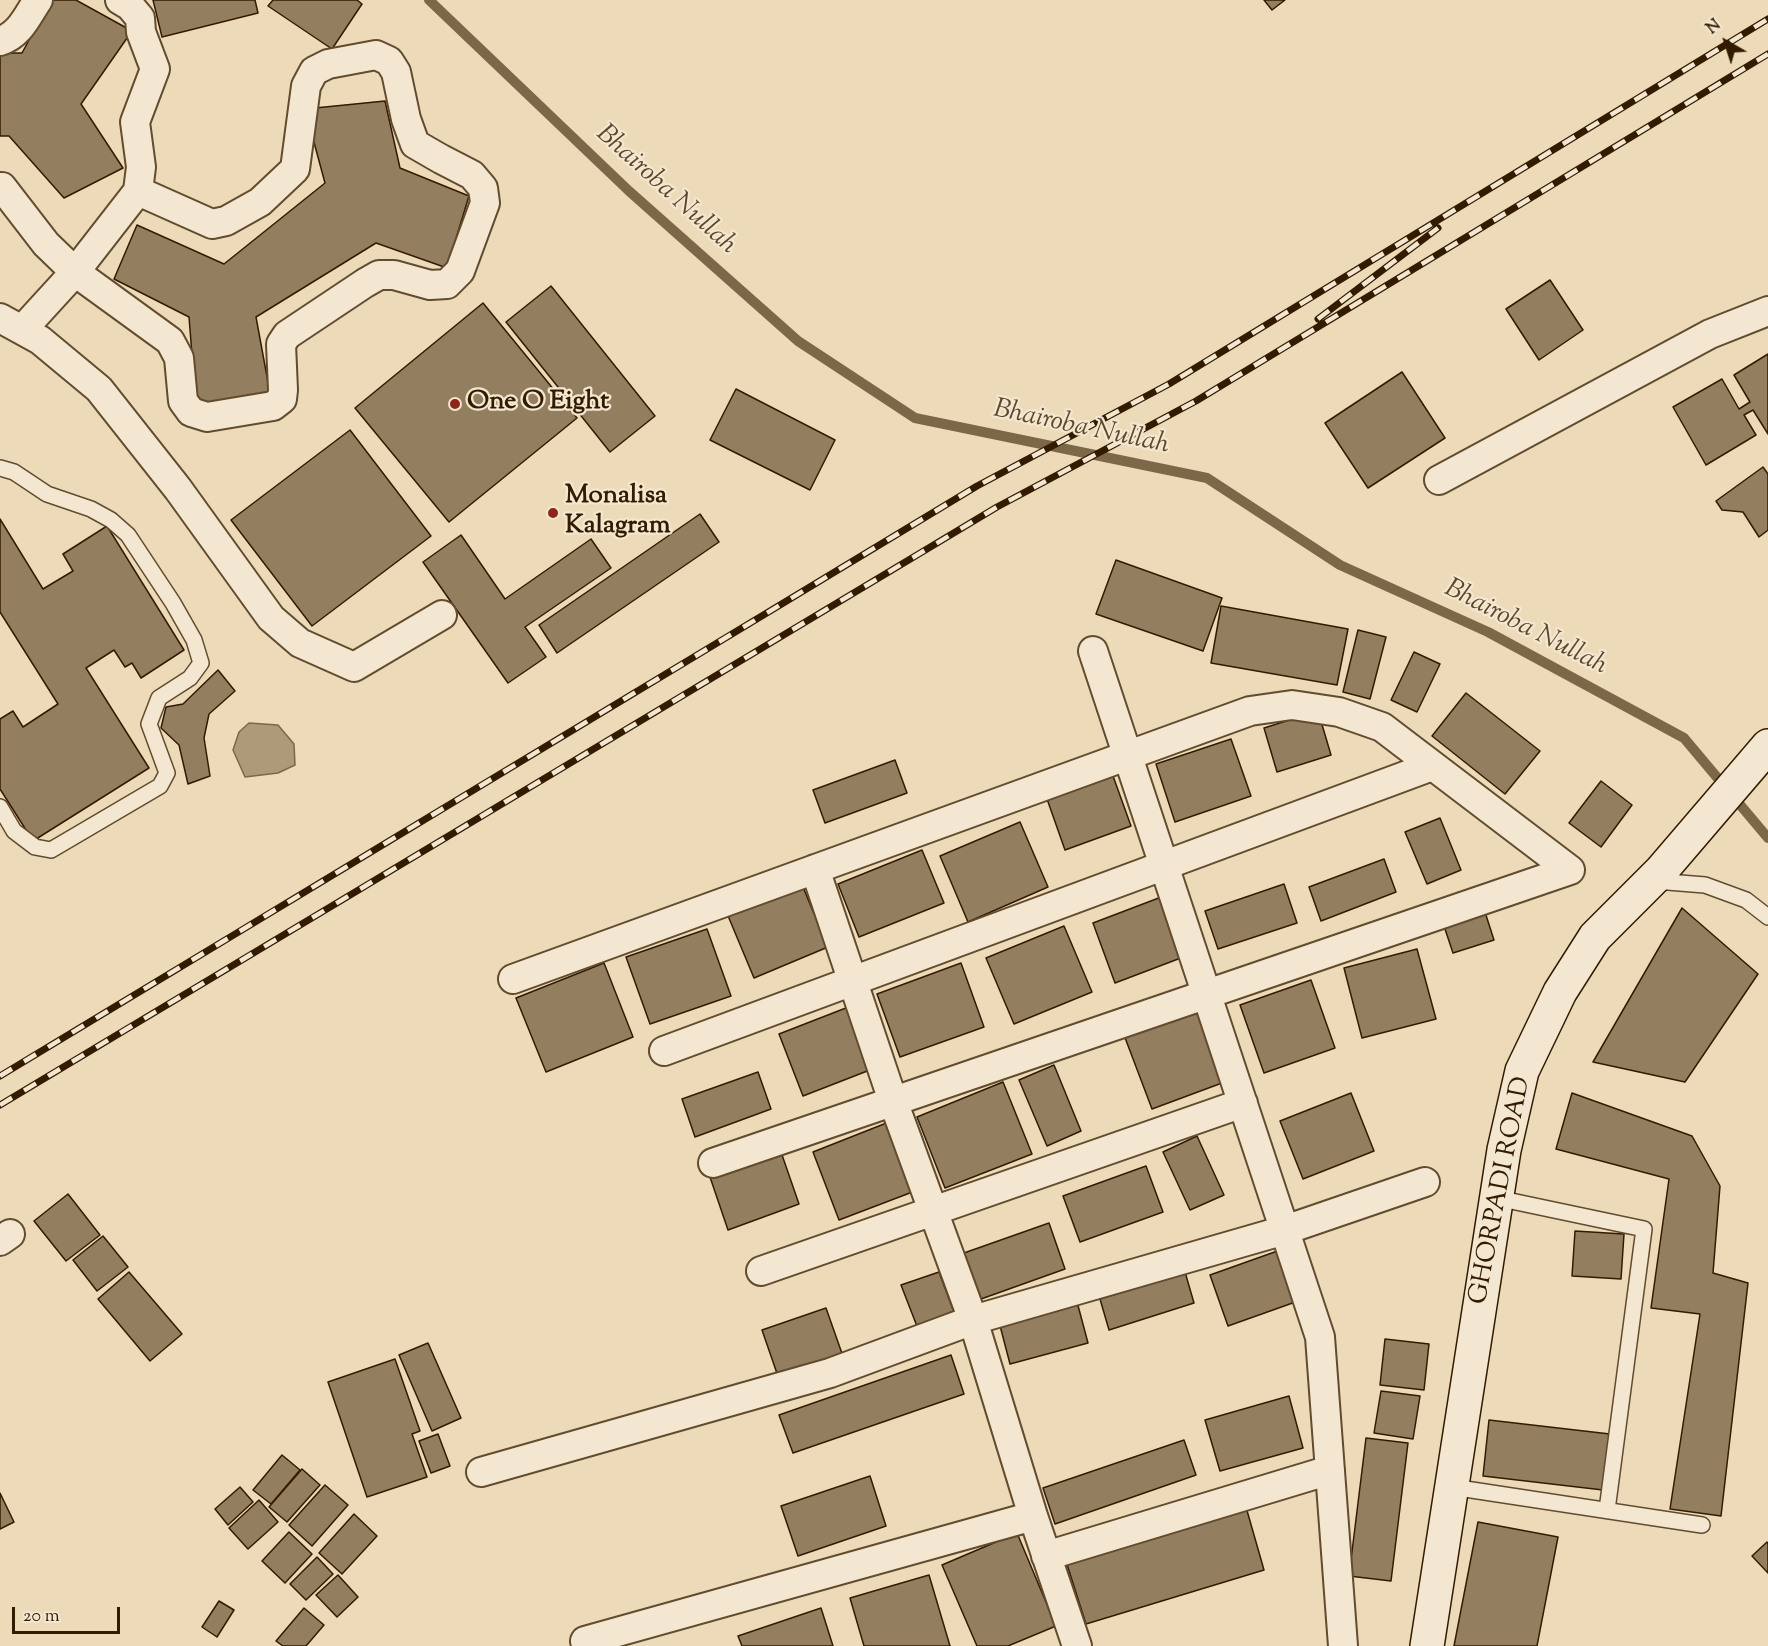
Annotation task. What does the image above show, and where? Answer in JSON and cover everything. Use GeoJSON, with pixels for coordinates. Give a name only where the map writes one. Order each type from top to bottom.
{"type":"FeatureCollection","features":[{"type":"Feature","properties":{"kind":"main road","name":"GHORPADI ROAD"},"geometry":{"type":"LineString","coordinates":[[1427,1646],[1504,1150],[1522,1071],[1560,992],[1595,937],[1657,876],[1768,746]]}},
{"type":"Feature","properties":{"kind":"street"},"geometry":{"type":"LineString","coordinates":[[0,41],[9,38],[19,30],[38,0]]}},
{"type":"Feature","properties":{"kind":"street"},"geometry":{"type":"LineString","coordinates":[[120,0],[130,6],[140,18],[141,32],[155,69],[135,122],[141,167],[138,191],[75,272],[11,324],[40,340],[99,389],[178,489],[271,618],[300,643],[354,667],[442,615]]}},
{"type":"Feature","properties":{"kind":"street"},"geometry":{"type":"LineString","coordinates":[[0,187],[45,244],[75,272],[170,340],[179,358],[183,401],[191,412],[207,417],[273,405],[282,399],[280,344],[287,335],[379,275],[394,274],[429,285],[447,284],[460,272],[485,204],[483,188],[472,175],[415,144],[406,119],[396,72],[389,61],[376,55],[328,64],[314,71],[306,86],[295,169],[260,202],[226,220],[212,224],[138,191]]}},
{"type":"Feature","properties":{"kind":"street"},"geometry":{"type":"LineString","coordinates":[[1438,480],[1710,334],[1768,311]]}},
{"type":"Feature","properties":{"kind":"street"},"geometry":{"type":"LineString","coordinates":[[1093,651],[1320,1337],[1343,1646]]}},
{"type":"Feature","properties":{"kind":"street"},"geometry":{"type":"LineString","coordinates":[[513,979],[1250,711],[1292,705],[1339,712],[1382,727],[1570,870],[712,1163]]}},
{"type":"Feature","properties":{"kind":"street"},"geometry":{"type":"LineString","coordinates":[[664,1051],[1432,766]]}},
{"type":"Feature","properties":{"kind":"street"},"geometry":{"type":"LineString","coordinates":[[815,869],[893,1101],[973,1320],[1033,1516],[1077,1646]]}},
{"type":"Feature","properties":{"kind":"street"},"geometry":{"type":"LineString","coordinates":[[761,1271],[1243,1103]]}},
{"type":"Feature","properties":{"kind":"street"},"geometry":{"type":"LineString","coordinates":[[481,1472],[830,1373],[973,1320],[1285,1230],[1425,1182]]}},
{"type":"Feature","properties":{"kind":"street"},"geometry":{"type":"LineString","coordinates":[[1046,1556],[1330,1470]]}},
{"type":"Feature","properties":{"kind":"street"},"geometry":{"type":"LineString","coordinates":[[585,1641],[1033,1516]]}},
{"type":"Feature","properties":{"kind":"lane"},"geometry":{"type":"LineString","coordinates":[[0,468],[14,472],[47,494],[91,509],[111,520],[128,535],[173,603],[194,640],[201,663],[190,678],[159,699],[149,724],[167,773],[160,786],[51,850],[35,847],[14,831],[0,807]]}},
{"type":"Feature","properties":{"kind":"lane"},"geometry":{"type":"LineString","coordinates":[[1657,876],[1705,885],[1746,900],[1768,917]]}},
{"type":"Feature","properties":{"kind":"lane"},"geometry":{"type":"LineString","coordinates":[[1497,1198],[1644,1229],[1607,1510]]}},
{"type":"Feature","properties":{"kind":"lane"},"geometry":{"type":"LineString","coordinates":[[1452,1486],[1702,1525]]}},
{"type":"Feature","properties":{"kind":"shaded area"},"geometry":{"type":"Polygon","coordinates":[[[249,723],[278,725],[294,744],[295,765],[278,773],[245,777],[233,750],[239,732],[249,723]]]}},
{"type":"Feature","properties":{"kind":"building"},"geometry":{"type":"Polygon","coordinates":[[[51,0],[76,0],[132,31],[81,104],[123,168],[64,198],[9,136],[0,136],[0,53],[22,53],[51,0]]]}},
{"type":"Feature","properties":{"kind":"building"},"geometry":{"type":"Polygon","coordinates":[[[153,0],[255,0],[258,13],[162,37],[153,0]]]}},
{"type":"Feature","properties":{"kind":"building"},"geometry":{"type":"Polygon","coordinates":[[[273,0],[357,0],[362,4],[332,49],[268,6],[273,0]]]}},
{"type":"Feature","properties":{"kind":"building"},"geometry":{"type":"Polygon","coordinates":[[[1264,0],[1285,0],[1272,10],[1264,0]]]}},
{"type":"Feature","properties":{"kind":"building"},"geometry":{"type":"Polygon","coordinates":[[[385,101],[400,168],[469,196],[447,268],[376,243],[256,317],[270,393],[196,405],[189,317],[114,279],[137,225],[224,264],[325,183],[305,109],[385,101]]]}},
{"type":"Feature","properties":{"kind":"building"},"geometry":{"type":"Polygon","coordinates":[[[1550,280],[1583,330],[1539,360],[1506,309],[1550,280]]]}},
{"type":"Feature","properties":{"kind":"building"},"geometry":{"type":"Polygon","coordinates":[[[551,286],[655,416],[610,452],[506,322],[551,286]]]}},
{"type":"Feature","properties":{"kind":"building"},"geometry":{"type":"Polygon","coordinates":[[[483,303],[577,418],[449,522],[355,408],[483,303]]]}},
{"type":"Feature","properties":{"kind":"building"},"geometry":{"type":"Polygon","coordinates":[[[1768,354],[1768,434],[1753,410],[1744,415],[1756,435],[1706,465],[1673,407],[1722,379],[1739,409],[1750,402],[1734,375],[1768,354]]]}},
{"type":"Feature","properties":{"kind":"building"},"geometry":{"type":"Polygon","coordinates":[[[1402,372],[1445,438],[1368,488],[1325,423],[1402,372]]]}},
{"type":"Feature","properties":{"kind":"building"},"geometry":{"type":"Polygon","coordinates":[[[736,389],[835,440],[810,490],[710,440],[736,389]]]}},
{"type":"Feature","properties":{"kind":"building"},"geometry":{"type":"Polygon","coordinates":[[[350,430],[431,536],[312,626],[231,520],[350,430]]]}},
{"type":"Feature","properties":{"kind":"building"},"geometry":{"type":"Polygon","coordinates":[[[1763,467],[1768,474],[1768,530],[1759,537],[1743,512],[1722,510],[1716,501],[1763,467]]]}},
{"type":"Feature","properties":{"kind":"building"},"geometry":{"type":"Polygon","coordinates":[[[700,514],[719,542],[557,653],[539,625],[700,514]]]}},
{"type":"Feature","properties":{"kind":"building"},"geometry":{"type":"Polygon","coordinates":[[[0,519],[43,589],[73,571],[63,554],[107,526],[184,650],[141,678],[132,663],[125,667],[114,650],[86,668],[149,768],[33,841],[0,789],[0,719],[13,711],[23,727],[58,704],[0,612],[0,519]]]}},
{"type":"Feature","properties":{"kind":"building"},"geometry":{"type":"Polygon","coordinates":[[[461,535],[505,599],[591,539],[611,568],[525,627],[546,657],[508,683],[423,562],[461,535]]]}},
{"type":"Feature","properties":{"kind":"building"},"geometry":{"type":"Polygon","coordinates":[[[1116,560],[1222,598],[1203,651],[1096,614],[1116,560]]]}},
{"type":"Feature","properties":{"kind":"building"},"geometry":{"type":"Polygon","coordinates":[[[1221,606],[1348,629],[1337,685],[1211,663],[1221,606]]]}},
{"type":"Feature","properties":{"kind":"building"},"geometry":{"type":"Polygon","coordinates":[[[1358,630],[1386,637],[1370,699],[1343,692],[1358,630]]]}},
{"type":"Feature","properties":{"kind":"building"},"geometry":{"type":"Polygon","coordinates":[[[1414,652],[1440,664],[1417,712],[1391,700],[1414,652]]]}},
{"type":"Feature","properties":{"kind":"building"},"geometry":{"type":"Polygon","coordinates":[[[218,670],[235,691],[209,714],[204,738],[210,776],[188,784],[179,745],[161,728],[166,707],[183,704],[218,670]]]}},
{"type":"Feature","properties":{"kind":"building"},"geometry":{"type":"Polygon","coordinates":[[[1466,693],[1540,751],[1505,794],[1432,736],[1466,693]]]}},
{"type":"Feature","properties":{"kind":"building"},"geometry":{"type":"Polygon","coordinates":[[[1318,711],[1331,755],[1277,772],[1264,728],[1318,711]]]}},
{"type":"Feature","properties":{"kind":"building"},"geometry":{"type":"Polygon","coordinates":[[[1231,739],[1251,796],[1175,822],[1156,764],[1231,739]]]}},
{"type":"Feature","properties":{"kind":"building"},"geometry":{"type":"Polygon","coordinates":[[[895,760],[907,793],[825,823],[813,790],[895,760]]]}},
{"type":"Feature","properties":{"kind":"building"},"geometry":{"type":"Polygon","coordinates":[[[1113,776],[1131,826],[1065,850],[1047,799],[1113,776]]]}},
{"type":"Feature","properties":{"kind":"building"},"geometry":{"type":"Polygon","coordinates":[[[1601,781],[1632,805],[1601,847],[1569,823],[1601,781]]]}},
{"type":"Feature","properties":{"kind":"building"},"geometry":{"type":"Polygon","coordinates":[[[1440,818],[1461,870],[1427,884],[1405,832],[1440,818]]]}},
{"type":"Feature","properties":{"kind":"building"},"geometry":{"type":"Polygon","coordinates":[[[1020,822],[1048,887],[968,922],[940,856],[1020,822]]]}},
{"type":"Feature","properties":{"kind":"building"},"geometry":{"type":"Polygon","coordinates":[[[922,850],[944,903],[859,937],[838,884],[922,850]]]}},
{"type":"Feature","properties":{"kind":"building"},"geometry":{"type":"Polygon","coordinates":[[[1384,859],[1396,892],[1321,921],[1309,887],[1384,859]]]}},
{"type":"Feature","properties":{"kind":"building"},"geometry":{"type":"Polygon","coordinates":[[[800,880],[828,947],[754,978],[726,911],[800,880]]]}},
{"type":"Feature","properties":{"kind":"building"},"geometry":{"type":"Polygon","coordinates":[[[1284,884],[1297,923],[1218,949],[1205,911],[1284,884]]]}},
{"type":"Feature","properties":{"kind":"building"},"geometry":{"type":"Polygon","coordinates":[[[1164,896],[1186,956],[1115,983],[1093,923],[1164,896]]]}},
{"type":"Feature","properties":{"kind":"building"},"geometry":{"type":"Polygon","coordinates":[[[1682,908],[1758,974],[1685,1082],[1593,1062],[1682,908]]]}},
{"type":"Feature","properties":{"kind":"building"},"geometry":{"type":"Polygon","coordinates":[[[1484,909],[1494,940],[1453,953],[1443,923],[1484,909]]]}},
{"type":"Feature","properties":{"kind":"building"},"geometry":{"type":"Polygon","coordinates":[[[1064,926],[1092,992],[1014,1024],[986,958],[1064,926]]]}},
{"type":"Feature","properties":{"kind":"building"},"geometry":{"type":"Polygon","coordinates":[[[707,929],[731,996],[650,1024],[626,957],[707,929]]]}},
{"type":"Feature","properties":{"kind":"building"},"geometry":{"type":"Polygon","coordinates":[[[1417,949],[1436,1019],[1362,1038],[1344,968],[1417,949]]]}},
{"type":"Feature","properties":{"kind":"building"},"geometry":{"type":"Polygon","coordinates":[[[604,963],[633,1037],[546,1072],[516,998],[604,963]]]}},
{"type":"Feature","properties":{"kind":"building"},"geometry":{"type":"Polygon","coordinates":[[[961,963],[984,1027],[900,1057],[877,994],[961,963]]]}},
{"type":"Feature","properties":{"kind":"building"},"geometry":{"type":"Polygon","coordinates":[[[1311,980],[1335,1048],[1264,1073],[1240,1005],[1311,980]]]}},
{"type":"Feature","properties":{"kind":"building"},"geometry":{"type":"Polygon","coordinates":[[[1203,1005],[1230,1080],[1152,1109],[1124,1035],[1203,1005]]]}},
{"type":"Feature","properties":{"kind":"building"},"geometry":{"type":"Polygon","coordinates":[[[851,1006],[875,1068],[803,1096],[779,1034],[851,1006]]]}},
{"type":"Feature","properties":{"kind":"building"},"geometry":{"type":"Polygon","coordinates":[[[1054,1065],[1081,1131],[1047,1146],[1019,1080],[1054,1065]]]}},
{"type":"Feature","properties":{"kind":"building"},"geometry":{"type":"Polygon","coordinates":[[[758,1072],[771,1109],[695,1137],[682,1099],[758,1072]]]}},
{"type":"Feature","properties":{"kind":"building"},"geometry":{"type":"Polygon","coordinates":[[[1003,1082],[1032,1154],[945,1188],[917,1117],[1003,1082]]]}},
{"type":"Feature","properties":{"kind":"building"},"geometry":{"type":"Polygon","coordinates":[[[1351,1093],[1374,1151],[1303,1179],[1280,1121],[1351,1093]]]}},
{"type":"Feature","properties":{"kind":"building"},"geometry":{"type":"Polygon","coordinates":[[[1572,1093],[1692,1136],[1720,1186],[1713,1273],[1748,1283],[1721,1516],[1670,1509],[1700,1314],[1651,1308],[1669,1179],[1556,1149],[1572,1093]]]}},
{"type":"Feature","properties":{"kind":"building"},"geometry":{"type":"Polygon","coordinates":[[[889,1122],[915,1191],[839,1220],[813,1152],[889,1122]]]}},
{"type":"Feature","properties":{"kind":"building"},"geometry":{"type":"Polygon","coordinates":[[[1197,1136],[1224,1195],[1190,1210],[1163,1152],[1197,1136]]]}},
{"type":"Feature","properties":{"kind":"building"},"geometry":{"type":"Polygon","coordinates":[[[781,1152],[799,1204],[728,1230],[710,1177],[781,1152]]]}},
{"type":"Feature","properties":{"kind":"building"},"geometry":{"type":"Polygon","coordinates":[[[1146,1166],[1163,1212],[1080,1242],[1063,1196],[1146,1166]]]}},
{"type":"Feature","properties":{"kind":"building"},"geometry":{"type":"Polygon","coordinates":[[[68,1194],[100,1235],[66,1261],[34,1221],[68,1194]]]}},
{"type":"Feature","properties":{"kind":"building"},"geometry":{"type":"Polygon","coordinates":[[[1049,1223],[1065,1269],[981,1299],[964,1253],[1049,1223]]]}},
{"type":"Feature","properties":{"kind":"building"},"geometry":{"type":"Polygon","coordinates":[[[1575,1231],[1624,1234],[1621,1279],[1572,1276],[1575,1231]]]}},
{"type":"Feature","properties":{"kind":"building"},"geometry":{"type":"Polygon","coordinates":[[[103,1236],[128,1267],[97,1291],[73,1260],[103,1236]]]}},
{"type":"Feature","properties":{"kind":"building"},"geometry":{"type":"Polygon","coordinates":[[[1283,1249],[1301,1300],[1228,1326],[1210,1275],[1283,1249]]]}},
{"type":"Feature","properties":{"kind":"building"},"geometry":{"type":"Polygon","coordinates":[[[129,1272],[182,1334],[150,1361],[98,1299],[129,1272]]]}},
{"type":"Feature","properties":{"kind":"building"},"geometry":{"type":"Polygon","coordinates":[[[939,1272],[957,1320],[920,1334],[901,1285],[939,1272]]]}},
{"type":"Feature","properties":{"kind":"building"},"geometry":{"type":"Polygon","coordinates":[[[1185,1272],[1194,1303],[1109,1330],[1100,1299],[1185,1272]]]}},
{"type":"Feature","properties":{"kind":"building"},"geometry":{"type":"Polygon","coordinates":[[[1076,1298],[1088,1343],[1010,1364],[998,1318],[1076,1298]]]}},
{"type":"Feature","properties":{"kind":"building"},"geometry":{"type":"Polygon","coordinates":[[[826,1308],[845,1362],[781,1385],[762,1330],[826,1308]]]}},
{"type":"Feature","properties":{"kind":"building"},"geometry":{"type":"Polygon","coordinates":[[[1385,1339],[1429,1344],[1424,1390],[1380,1385],[1385,1339]]]}},
{"type":"Feature","properties":{"kind":"building"},"geometry":{"type":"Polygon","coordinates":[[[428,1343],[461,1418],[432,1431],[399,1355],[428,1343]]]}},
{"type":"Feature","properties":{"kind":"building"},"geometry":{"type":"Polygon","coordinates":[[[951,1355],[964,1394],[793,1453],[779,1415],[951,1355]]]}},
{"type":"Feature","properties":{"kind":"building"},"geometry":{"type":"Polygon","coordinates":[[[395,1359],[420,1431],[412,1434],[427,1477],[367,1497],[328,1382],[395,1359]]]}},
{"type":"Feature","properties":{"kind":"building"},"geometry":{"type":"Polygon","coordinates":[[[1381,1391],[1420,1396],[1413,1439],[1374,1433],[1381,1391]]]}},
{"type":"Feature","properties":{"kind":"building"},"geometry":{"type":"Polygon","coordinates":[[[1289,1396],[1303,1448],[1220,1471],[1205,1420],[1289,1396]]]}},
{"type":"Feature","properties":{"kind":"building"},"geometry":{"type":"Polygon","coordinates":[[[1489,1420],[1610,1434],[1603,1490],[1483,1476],[1489,1420]]]}},
{"type":"Feature","properties":{"kind":"building"},"geometry":{"type":"Polygon","coordinates":[[[438,1434],[450,1466],[431,1473],[419,1441],[438,1434]]]}},
{"type":"Feature","properties":{"kind":"building"},"geometry":{"type":"Polygon","coordinates":[[[1366,1438],[1408,1443],[1391,1581],[1349,1576],[1366,1438]]]}},
{"type":"Feature","properties":{"kind":"building"},"geometry":{"type":"Polygon","coordinates":[[[1184,1440],[1196,1475],[1055,1524],[1043,1488],[1184,1440]]]}},
{"type":"Feature","properties":{"kind":"building"},"geometry":{"type":"Polygon","coordinates":[[[282,1455],[300,1470],[271,1504],[253,1490],[282,1455]]]}},
{"type":"Feature","properties":{"kind":"building"},"geometry":{"type":"Polygon","coordinates":[[[302,1469],[320,1485],[287,1522],[269,1507],[302,1469]]]}},
{"type":"Feature","properties":{"kind":"building"},"geometry":{"type":"Polygon","coordinates":[[[870,1476],[886,1526],[798,1556],[781,1506],[870,1476]]]}},
{"type":"Feature","properties":{"kind":"building"},"geometry":{"type":"Polygon","coordinates":[[[325,1485],[348,1505],[312,1546],[289,1525],[325,1485]]]}},
{"type":"Feature","properties":{"kind":"building"},"geometry":{"type":"Polygon","coordinates":[[[240,1487],[253,1502],[228,1525],[215,1509],[240,1487]]]}},
{"type":"Feature","properties":{"kind":"building"},"geometry":{"type":"Polygon","coordinates":[[[0,1493],[14,1522],[0,1529],[0,1493]]]}},
{"type":"Feature","properties":{"kind":"building"},"geometry":{"type":"Polygon","coordinates":[[[259,1500],[278,1522],[248,1549],[229,1528],[259,1500]]]}},
{"type":"Feature","properties":{"kind":"building"},"geometry":{"type":"Polygon","coordinates":[[[1244,1500],[1264,1570],[1086,1624],[1064,1555],[1244,1500]]]}},
{"type":"Feature","properties":{"kind":"building"},"geometry":{"type":"Polygon","coordinates":[[[354,1514],[377,1536],[342,1574],[319,1553],[354,1514]]]}},
{"type":"Feature","properties":{"kind":"building"},"geometry":{"type":"Polygon","coordinates":[[[1478,1522],[1558,1537],[1537,1646],[1454,1646],[1478,1522]]]}},
{"type":"Feature","properties":{"kind":"building"},"geometry":{"type":"Polygon","coordinates":[[[289,1532],[312,1554],[285,1583],[262,1561],[289,1532]]]}},
{"type":"Feature","properties":{"kind":"building"},"geometry":{"type":"Polygon","coordinates":[[[1017,1533],[1056,1626],[1008,1646],[977,1646],[942,1565],[1017,1533]]]}},
{"type":"Feature","properties":{"kind":"building"},"geometry":{"type":"Polygon","coordinates":[[[1767,1542],[1768,1544],[1768,1573],[1752,1556],[1767,1542]]]}},
{"type":"Feature","properties":{"kind":"building"},"geometry":{"type":"Polygon","coordinates":[[[317,1557],[333,1574],[306,1600],[290,1584],[317,1557]]]}},
{"type":"Feature","properties":{"kind":"building"},"geometry":{"type":"Polygon","coordinates":[[[338,1575],[358,1597],[337,1617],[316,1595],[338,1575]]]}},
{"type":"Feature","properties":{"kind":"building"},"geometry":{"type":"Polygon","coordinates":[[[929,1575],[950,1646],[864,1646],[850,1598],[929,1575]]]}},
{"type":"Feature","properties":{"kind":"building"},"geometry":{"type":"Polygon","coordinates":[[[219,1601],[234,1610],[217,1637],[202,1627],[219,1601]]]}},
{"type":"Feature","properties":{"kind":"building"},"geometry":{"type":"Polygon","coordinates":[[[304,1608],[324,1625],[306,1646],[283,1646],[276,1641],[304,1608]]]}},
{"type":"Feature","properties":{"kind":"building"},"geometry":{"type":"Polygon","coordinates":[[[821,1608],[833,1646],[742,1646],[738,1636],[821,1608]]]}},
{"type":"Feature","properties":{"kind":"waterway","name":"Bhairoba Nullah"},"geometry":{"type":"LineString","coordinates":[[429,0],[629,191],[798,341],[915,418],[1207,478],[1340,565],[1488,632],[1684,738],[1768,838]]}},
{"type":"Feature","properties":{"kind":"railway"},"geometry":{"type":"LineString","coordinates":[[0,1076],[977,486],[1169,384],[1768,19]]}},
{"type":"Feature","properties":{"kind":"railway"},"geometry":{"type":"LineString","coordinates":[[0,1105],[997,507],[1196,401],[1768,54]]}},
{"type":"Feature","properties":{"kind":"railway"},"geometry":{"type":"LineString","coordinates":[[1318,319],[1438,228]]}},
{"type":"Feature","properties":{"kind":"place","name":"One O Eight"},"geometry":{"type":"Point","coordinates":[455,404]}},
{"type":"Feature","properties":{"kind":"place","name":"Monalisa Kalagram"},"geometry":{"type":"Point","coordinates":[553,513]}}]}
